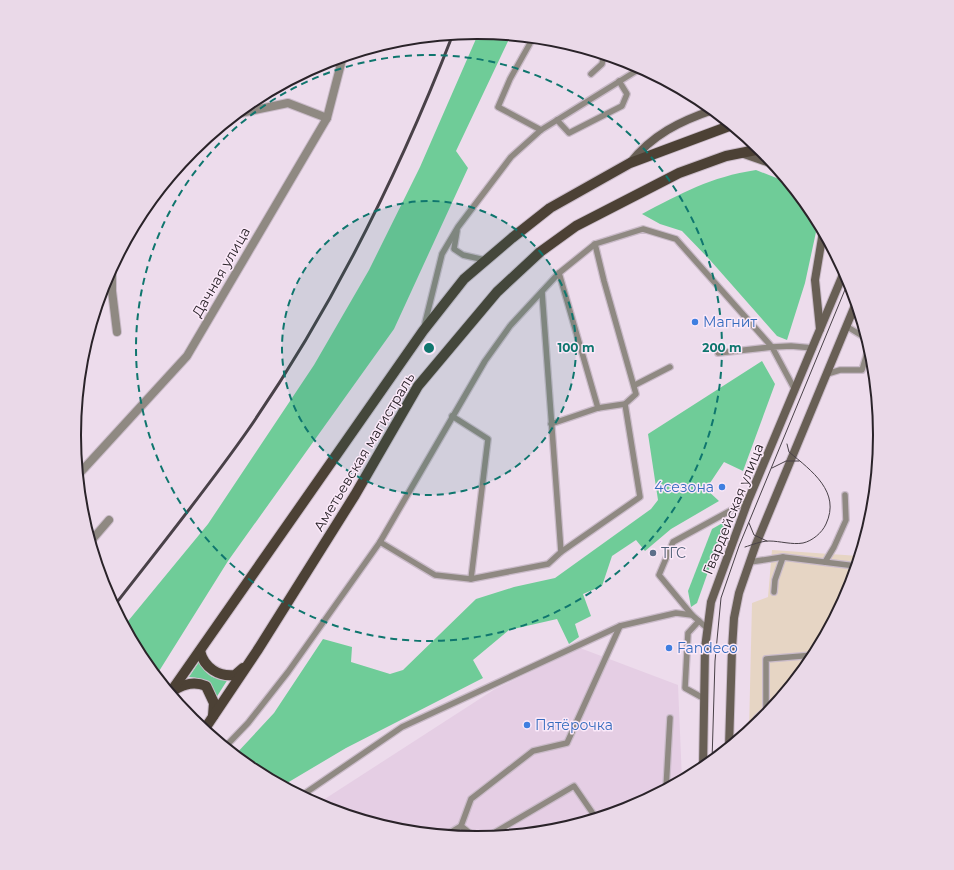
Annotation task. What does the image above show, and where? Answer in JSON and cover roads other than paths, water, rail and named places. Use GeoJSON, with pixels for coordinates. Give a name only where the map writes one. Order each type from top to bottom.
{"type":"FeatureCollection","features":[{"type":"Feature","properties":{"kind":"main road"},"geometry":{"type":"LineString","coordinates":[[630,163],[642,148],[658,134],[690,117],[706,112]]}},
{"type":"Feature","properties":{"kind":"main road","name":"Аметьевская магистраль"},"geometry":{"type":"LineString","coordinates":[[173,689],[423,331],[464,279],[485,260],[550,208],[630,163],[726,127]]}},
{"type":"Feature","properties":{"kind":"main road","name":"Аметьевская магистраль"},"geometry":{"type":"LineString","coordinates":[[208,725],[355,495],[418,386],[498,292],[540,252],[576,226],[679,173],[726,156],[752,151]]}},
{"type":"Feature","properties":{"kind":"main road"},"geometry":{"type":"LineString","coordinates":[[741,153],[762,160]]}},
{"type":"Feature","properties":{"kind":"main road"},"geometry":{"type":"LineString","coordinates":[[820,330],[815,280],[822,241]]}},
{"type":"Feature","properties":{"kind":"main road","name":"Гвардейская улица"},"geometry":{"type":"LineString","coordinates":[[703,760],[703,698],[707,628],[711,602],[719,576],[748,501],[841,279]]}},
{"type":"Feature","properties":{"kind":"main road"},"geometry":{"type":"LineString","coordinates":[[729,740],[734,618],[739,593],[750,562],[823,392],[827,374],[853,311]]}},
{"type":"Feature","properties":{"kind":"main road"},"geometry":{"type":"LineString","coordinates":[[200,651],[207,665],[221,674],[235,675],[249,662]]}},
{"type":"Feature","properties":{"kind":"main road"},"geometry":{"type":"LineString","coordinates":[[174,690],[185,684],[193,683],[206,686],[214,703],[213,718]]}},
{"type":"Feature","properties":{"kind":"street","name":"Дачная улица"},"geometry":{"type":"LineString","coordinates":[[83,470],[187,356],[327,118],[341,63]]}},
{"type":"Feature","properties":{"kind":"street"},"geometry":{"type":"LineString","coordinates":[[250,111],[288,103],[327,118]]}},
{"type":"Feature","properties":{"kind":"street"},"geometry":{"type":"LineString","coordinates":[[110,286],[117,332]]}},
{"type":"Feature","properties":{"kind":"street"},"geometry":{"type":"LineString","coordinates":[[94,537],[109,520]]}},
{"type":"Feature","properties":{"kind":"lane"},"geometry":{"type":"LineString","coordinates":[[531,42],[510,79],[498,107],[541,130]]}},
{"type":"Feature","properties":{"kind":"lane"},"geometry":{"type":"LineString","coordinates":[[591,74],[602,64],[603,60]]}},
{"type":"Feature","properties":{"kind":"lane"},"geometry":{"type":"LineString","coordinates":[[423,331],[442,254],[458,227],[511,157],[541,130],[635,72]]}},
{"type":"Feature","properties":{"kind":"lane"},"geometry":{"type":"LineString","coordinates":[[557,120],[569,133],[622,106],[627,94],[620,81]]}},
{"type":"Feature","properties":{"kind":"lane"},"geometry":{"type":"LineString","coordinates":[[458,227],[454,249],[462,255],[485,260]]}},
{"type":"Feature","properties":{"kind":"lane"},"geometry":{"type":"LineString","coordinates":[[229,743],[248,723],[288,672],[380,542],[452,416],[510,326],[559,273],[595,244],[643,229],[676,239],[772,347],[795,390]]}},
{"type":"Feature","properties":{"kind":"lane"},"geometry":{"type":"LineString","coordinates":[[551,424],[598,408],[625,404],[636,394],[635,385],[604,281],[595,244]]}},
{"type":"Feature","properties":{"kind":"lane"},"geometry":{"type":"LineString","coordinates":[[559,273],[598,408]]}},
{"type":"Feature","properties":{"kind":"lane"},"geometry":{"type":"LineString","coordinates":[[542,292],[561,552]]}},
{"type":"Feature","properties":{"kind":"lane"},"geometry":{"type":"LineString","coordinates":[[846,326],[860,335]]}},
{"type":"Feature","properties":{"kind":"lane"},"geometry":{"type":"LineString","coordinates":[[718,353],[791,346],[813,348]]}},
{"type":"Feature","properties":{"kind":"lane"},"geometry":{"type":"LineString","coordinates":[[827,374],[840,370],[862,370],[865,359]]}},
{"type":"Feature","properties":{"kind":"lane"},"geometry":{"type":"LineString","coordinates":[[635,385],[670,367]]}},
{"type":"Feature","properties":{"kind":"lane"},"geometry":{"type":"LineString","coordinates":[[380,542],[435,575],[471,579],[548,564],[561,552],[640,497],[625,404]]}},
{"type":"Feature","properties":{"kind":"lane"},"geometry":{"type":"LineString","coordinates":[[452,416],[488,439],[471,579]]}},
{"type":"Feature","properties":{"kind":"lane"},"geometry":{"type":"LineString","coordinates":[[825,562],[834,547],[846,520],[845,495]]}},
{"type":"Feature","properties":{"kind":"lane"},"geometry":{"type":"LineString","coordinates":[[707,628],[692,615],[659,575],[673,542],[748,501]]}},
{"type":"Feature","properties":{"kind":"lane"},"geometry":{"type":"LineString","coordinates":[[750,562],[783,557],[851,565]]}},
{"type":"Feature","properties":{"kind":"lane"},"geometry":{"type":"LineString","coordinates":[[774,592],[775,580],[783,557]]}},
{"type":"Feature","properties":{"kind":"lane"},"geometry":{"type":"LineString","coordinates":[[307,792],[402,727],[620,626],[676,613],[692,615]]}},
{"type":"Feature","properties":{"kind":"lane"},"geometry":{"type":"LineString","coordinates":[[699,621],[688,633],[685,688],[703,698]]}},
{"type":"Feature","properties":{"kind":"lane"},"geometry":{"type":"LineString","coordinates":[[454,830],[461,826],[471,799],[533,751],[567,743],[620,626]]}},
{"type":"Feature","properties":{"kind":"lane"},"geometry":{"type":"LineString","coordinates":[[767,705],[766,659],[805,656]]}},
{"type":"Feature","properties":{"kind":"lane"},"geometry":{"type":"LineString","coordinates":[[666,783],[670,718]]}},
{"type":"Feature","properties":{"kind":"lane"},"geometry":{"type":"LineString","coordinates":[[499,830],[574,786],[593,814]]}},
{"type":"Feature","properties":{"kind":"lane"},"geometry":{"type":"LineString","coordinates":[[461,826],[467,831]]}},
{"type":"Feature","properties":{"kind":"tram line"},"geometry":{"type":"LineString","coordinates":[[712,753],[715,661],[721,598],[739,546],[845,289]]}},
{"type":"Feature","properties":{"kind":"tram line"},"geometry":{"type":"LineString","coordinates":[[745,547],[766,541],[795,544],[803,543],[816,536],[826,524],[830,512],[830,502],[827,492],[815,475],[789,452],[787,444]]}},
{"type":"Feature","properties":{"kind":"tram line"},"geometry":{"type":"LineString","coordinates":[[772,468],[786,461],[799,461]]}},
{"type":"Feature","properties":{"kind":"tram line"},"geometry":{"type":"LineString","coordinates":[[749,523],[754,535],[767,541]]}},
{"type":"Feature","properties":{"kind":"railway"},"geometry":{"type":"LineString","coordinates":[[118,601],[216,475],[248,430],[308,336],[336,287],[387,188],[451,40]]}},
{"type":"Feature","properties":{"kind":"place","name":"Магнит"},"geometry":{"type":"Point","coordinates":[695,322]}},
{"type":"Feature","properties":{"kind":"place","name":"4сезона"},"geometry":{"type":"Point","coordinates":[722,487]}},
{"type":"Feature","properties":{"kind":"place","name":"ТГС"},"geometry":{"type":"Point","coordinates":[653,553]}},
{"type":"Feature","properties":{"kind":"place","name":"Fandeco"},"geometry":{"type":"Point","coordinates":[669,648]}},
{"type":"Feature","properties":{"kind":"place","name":"Пятёрочка"},"geometry":{"type":"Point","coordinates":[527,725]}}]}
